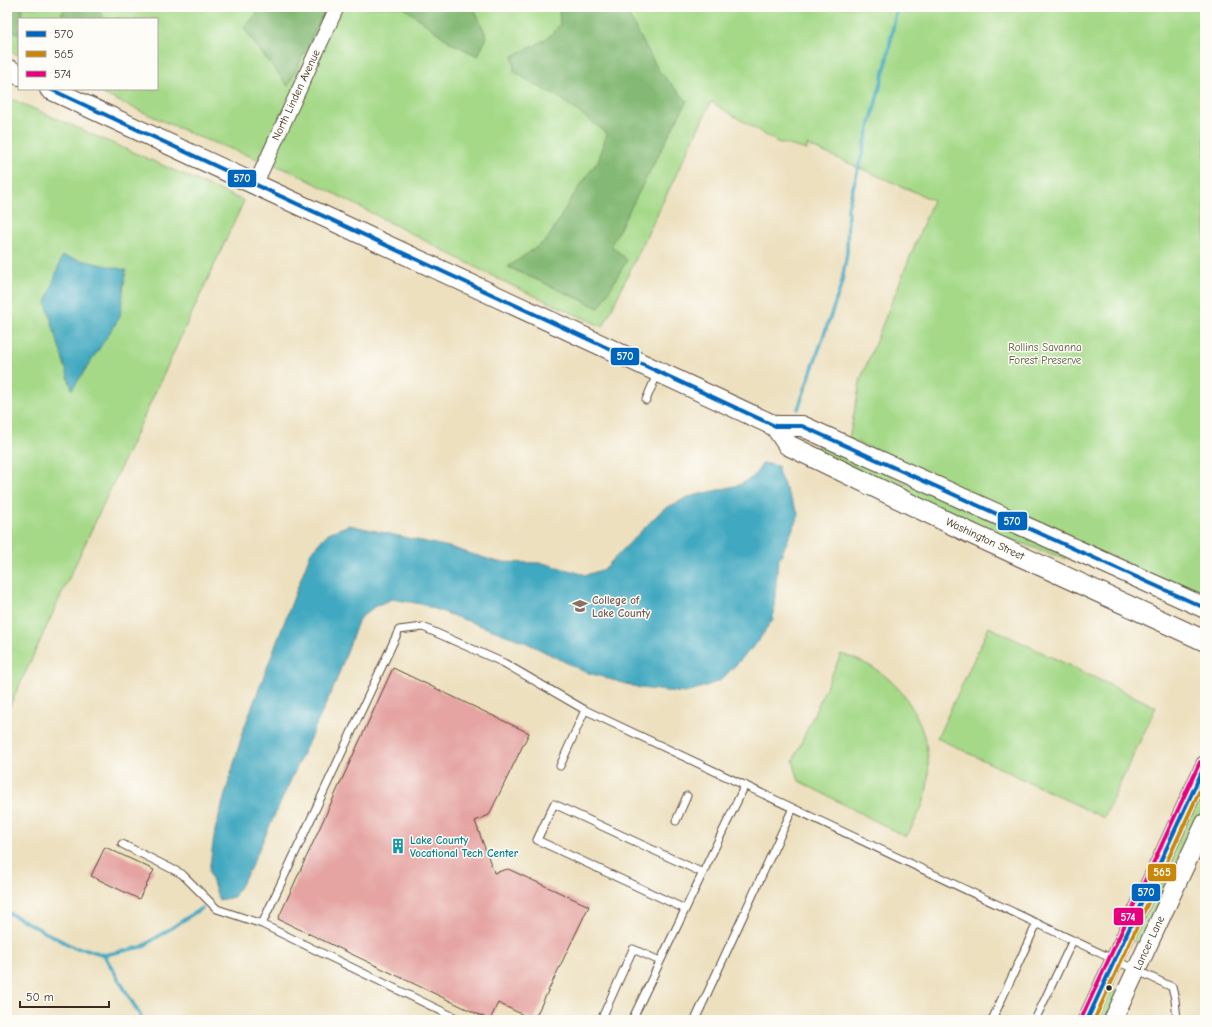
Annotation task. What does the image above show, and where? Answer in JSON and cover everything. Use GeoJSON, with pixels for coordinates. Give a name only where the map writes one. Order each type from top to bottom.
{"type":"FeatureCollection","features":[{"type":"Feature","properties":{"kind":"main road"},"geometry":{"type":"LineString","coordinates":[[7,69],[18,74]]}},
{"type":"Feature","properties":{"kind":"main road"},"geometry":{"type":"LineString","coordinates":[[52,90],[256,183],[775,426],[802,426],[1205,608]]}},
{"type":"Feature","properties":{"kind":"main road","name":"Washington Street"},"geometry":{"type":"LineString","coordinates":[[775,426],[788,445],[970,533],[1205,641]]}},
{"type":"Feature","properties":{"kind":"street","name":"North Linden Avenue"},"geometry":{"type":"LineString","coordinates":[[256,183],[337,7]]}},
{"type":"Feature","properties":{"kind":"street"},"geometry":{"type":"LineString","coordinates":[[1087,1020],[1205,765]]}},
{"type":"Feature","properties":{"kind":"street","name":"Lancer Lane"},"geometry":{"type":"LineString","coordinates":[[1113,1020],[1205,823]]}},
{"type":"Feature","properties":{"kind":"lane"},"geometry":{"type":"LineString","coordinates":[[646,400],[658,372]]}},
{"type":"Feature","properties":{"kind":"lane"},"geometry":{"type":"LineString","coordinates":[[262,924],[399,630],[423,626],[504,663],[585,710],[1172,987],[1177,1020]]}},
{"type":"Feature","properties":{"kind":"lane"},"geometry":{"type":"LineString","coordinates":[[560,766],[585,710]]}},
{"type":"Feature","properties":{"kind":"lane"},"geometry":{"type":"LineString","coordinates":[[632,1020],[745,785]]}},
{"type":"Feature","properties":{"kind":"lane"},"geometry":{"type":"LineString","coordinates":[[676,822],[687,796]]}},
{"type":"Feature","properties":{"kind":"lane"},"geometry":{"type":"LineString","coordinates":[[685,909],[537,840],[554,804],[703,873]]}},
{"type":"Feature","properties":{"kind":"lane"},"geometry":{"type":"LineString","coordinates":[[695,1020],[793,808]]}},
{"type":"Feature","properties":{"kind":"lane"},"geometry":{"type":"LineString","coordinates":[[122,844],[182,874],[216,909],[262,924],[460,1020]]}},
{"type":"Feature","properties":{"kind":"lane"},"geometry":{"type":"LineString","coordinates":[[992,1020],[1037,923]]}},
{"type":"Feature","properties":{"kind":"lane"},"geometry":{"type":"LineString","coordinates":[[1035,1020],[1073,940]]}},
{"type":"Feature","properties":{"kind":"lane"},"geometry":{"type":"LineString","coordinates":[[601,1020],[633,949],[660,961]]}},
{"type":"Feature","properties":{"kind":"green space","name":"Rollins Savanna Forest Preserve"},"geometry":{"type":"Polygon","coordinates":[[[7,7],[1205,7],[1205,599],[849,439],[861,378],[933,200],[807,145],[807,150],[777,142],[711,102],[603,327],[502,281],[295,173],[196,136],[94,90],[158,90],[158,18],[18,18],[18,55],[7,50],[7,7]]]}},
{"type":"Feature","properties":{"kind":"green space"},"geometry":{"type":"Polygon","coordinates":[[[7,7],[22,7],[22,18],[18,18],[18,34],[7,28],[7,7]]]}},
{"type":"Feature","properties":{"kind":"green space"},"geometry":{"type":"Polygon","coordinates":[[[65,7],[96,7],[103,16],[103,18],[60,18],[65,7]]]}},
{"type":"Feature","properties":{"kind":"green space"},"geometry":{"type":"Polygon","coordinates":[[[282,7],[327,7],[288,86],[244,28],[259,11],[282,7]]]}},
{"type":"Feature","properties":{"kind":"green space"},"geometry":{"type":"Polygon","coordinates":[[[403,7],[471,7],[475,11],[487,37],[478,56],[451,43],[403,7]]]}},
{"type":"Feature","properties":{"kind":"green space"},"geometry":{"type":"Polygon","coordinates":[[[559,7],[624,7],[659,71],[687,101],[611,245],[627,260],[599,308],[508,267],[547,240],[571,199],[599,159],[607,133],[561,99],[514,72],[513,56],[545,40],[560,25],[559,7]]]}},
{"type":"Feature","properties":{"kind":"green space"},"geometry":{"type":"Polygon","coordinates":[[[7,97],[244,201],[7,712],[7,97]]]}},
{"type":"Feature","properties":{"kind":"green space"},"geometry":{"type":"Polygon","coordinates":[[[819,443],[1067,554],[1065,559],[979,528],[816,450],[819,443]]]}},
{"type":"Feature","properties":{"kind":"green space"},"geometry":{"type":"Polygon","coordinates":[[[989,627],[1156,707],[1104,818],[937,738],[989,627]]]}},
{"type":"Feature","properties":{"kind":"green space"},"geometry":{"type":"Polygon","coordinates":[[[841,654],[867,664],[886,677],[900,691],[920,724],[926,743],[928,782],[922,806],[906,837],[799,781],[793,761],[841,654]]]}},
{"type":"Feature","properties":{"kind":"green space"},"geometry":{"type":"Polygon","coordinates":[[[1205,782],[1205,805],[1141,944],[1132,940],[1205,782]]]}},
{"type":"Feature","properties":{"kind":"green space"},"geometry":{"type":"Polygon","coordinates":[[[1109,989],[1118,993],[1105,1020],[1095,1020],[1109,989]]]}},
{"type":"Feature","properties":{"kind":"water"},"geometry":{"type":"Polygon","coordinates":[[[62,256],[126,270],[120,317],[72,390],[46,303],[62,256]]]}},
{"type":"Feature","properties":{"kind":"water"},"geometry":{"type":"Polygon","coordinates":[[[763,463],[778,466],[779,475],[799,515],[778,562],[773,619],[757,643],[720,681],[685,693],[640,688],[585,672],[525,642],[421,604],[392,599],[374,607],[359,619],[335,684],[250,869],[234,897],[219,900],[209,871],[215,830],[244,728],[311,552],[328,533],[349,525],[449,547],[498,562],[543,563],[586,575],[604,569],[662,510],[688,497],[739,485],[753,477],[763,463]]]}},
{"type":"Feature","properties":{"kind":"building","name":"Lake County Vocational Tech Center"},"geometry":{"type":"Polygon","coordinates":[[[393,668],[529,733],[489,815],[475,821],[494,873],[508,869],[589,906],[534,1020],[498,1003],[490,1020],[278,919],[393,668]]]}},
{"type":"Feature","properties":{"kind":"building"},"geometry":{"type":"Polygon","coordinates":[[[105,847],[154,870],[139,899],[91,876],[105,847]]]}},
{"type":"Feature","properties":{"kind":"waterway"},"geometry":{"type":"LineString","coordinates":[[798,409],[841,286],[847,253],[848,207],[886,64],[897,7]]}},
{"type":"Feature","properties":{"kind":"waterway"},"geometry":{"type":"LineString","coordinates":[[7,912],[75,948],[86,949],[104,955],[142,947],[202,908]]}},
{"type":"Feature","properties":{"kind":"waterway"},"geometry":{"type":"LineString","coordinates":[[104,955],[143,1020]]}},
{"type":"Feature","properties":{"kind":"transit line","name":"570"},"geometry":{"type":"LineString","coordinates":[[52,90],[775,426],[802,426],[1205,608]]}},
{"type":"Feature","properties":{"kind":"transit line","name":"574"},"geometry":{"type":"LineString","coordinates":[[1082,1017],[1200,762]]}},
{"type":"Feature","properties":{"kind":"transit line","name":"570"},"geometry":{"type":"LineString","coordinates":[[1087,1020],[1205,765]]}},
{"type":"Feature","properties":{"kind":"transit line","name":"565"},"geometry":{"type":"LineString","coordinates":[[1094,1020],[1205,779]]}},
{"type":"Feature","properties":{"kind":"place","name":"College of Lake County"},"geometry":{"type":"Point","coordinates":[580,606]}},
{"type":"Feature","properties":{"kind":"place","name":"Lake County Vocational Tech Center"},"geometry":{"type":"Point","coordinates":[398,846]}}]}
